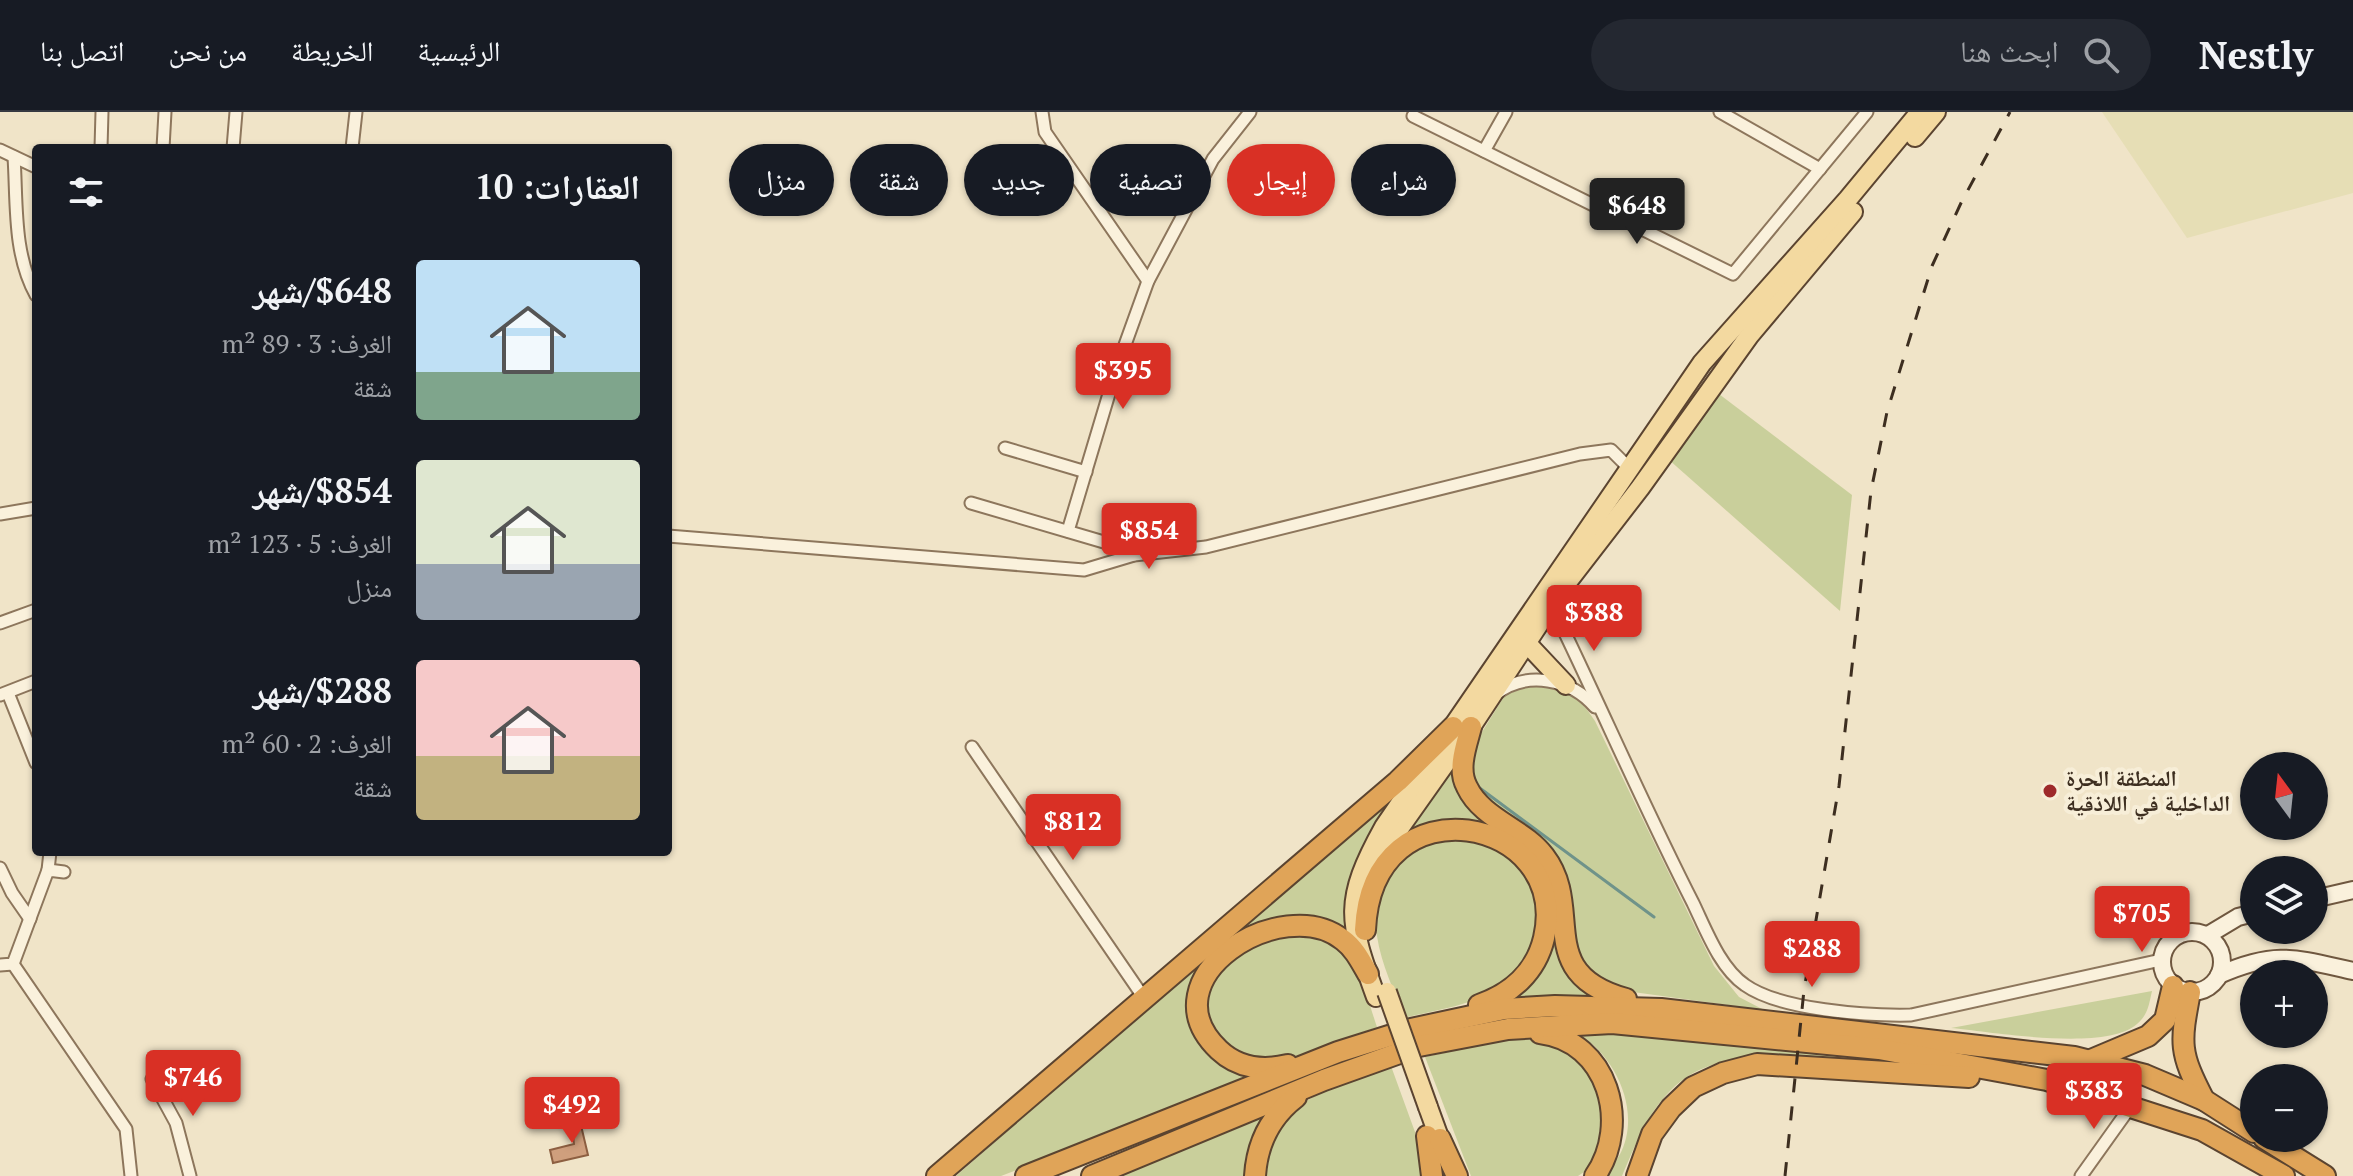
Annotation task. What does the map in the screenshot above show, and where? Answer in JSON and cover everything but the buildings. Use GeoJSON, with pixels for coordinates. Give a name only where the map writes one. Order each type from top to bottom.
{"type":"FeatureCollection","features":[{"type":"Feature","properties":{"kind":"highway"},"geometry":{"type":"LineString","coordinates":[[937,1176],[1462,727]]}},
{"type":"Feature","properties":{"kind":"highway"},"geometry":{"type":"LineString","coordinates":[[1462,727],[1463,775],[1467,787],[1477,803],[1544,856],[1556,879],[1569,956],[1581,975],[1600,992],[1661,1009]]}},
{"type":"Feature","properties":{"kind":"highway"},"geometry":{"type":"LineString","coordinates":[[1026,1176],[1338,1052],[1497,998],[1529,971],[1542,947],[1546,919],[1538,879],[1522,857],[1500,840],[1460,829],[1433,832],[1407,844],[1386,863],[1373,887],[1365,930]]}},
{"type":"Feature","properties":{"kind":"highway"},"geometry":{"type":"LineString","coordinates":[[1338,1052],[1269,1068],[1237,1063],[1212,1043],[1202,1024],[1199,1004],[1202,984],[1211,965],[1234,945],[1295,926],[1315,927],[1343,939],[1357,954],[1368,974]]}},
{"type":"Feature","properties":{"kind":"highway"},"geometry":{"type":"LineString","coordinates":[[2090,1061],[2148,1036],[2165,1020],[2181,989]]}},
{"type":"Feature","properties":{"kind":"highway"},"geometry":{"type":"LineString","coordinates":[[2181,989],[2181,1041],[2185,1063],[2204,1100]]}},
{"type":"Feature","properties":{"kind":"highway"},"geometry":{"type":"LineString","coordinates":[[1411,1029],[1504,1009],[1599,1005],[1661,1009],[2090,1061],[2145,1075],[2204,1100],[2240,1123]]}},
{"type":"Feature","properties":{"kind":"highway"},"geometry":{"type":"LineString","coordinates":[[1092,1176],[1324,1080],[1419,1046],[1508,1029],[1612,1023],[1879,1049],[2047,1080],[2202,1130],[2284,1176]]}},
{"type":"Feature","properties":{"kind":"highway"},"geometry":{"type":"LineString","coordinates":[[1508,1029],[1554,1035],[1571,1044],[1597,1068],[1612,1102],[1614,1118],[1608,1153],[1595,1176]]}},
{"type":"Feature","properties":{"kind":"highway"},"geometry":{"type":"LineString","coordinates":[[1637,1176],[1652,1134],[1671,1108],[1693,1087],[1723,1073],[1757,1064],[1965,1077],[2015,1076]]}},
{"type":"Feature","properties":{"kind":"highway"},"geometry":{"type":"LineString","coordinates":[[1255,1176],[1260,1146],[1274,1120],[1294,1099],[1324,1080]]}},
{"type":"Feature","properties":{"kind":"highway"},"geometry":{"type":"LineString","coordinates":[[1432,1176],[1433,1138]]}},
{"type":"Feature","properties":{"kind":"highway"},"geometry":{"type":"LineString","coordinates":[[1433,1138],[1455,1176]]}},
{"type":"Feature","properties":{"kind":"highway"},"geometry":{"type":"LineString","coordinates":[[2286,1152],[2325,1176]]}},
{"type":"Feature","properties":{"kind":"main road"},"geometry":{"type":"LineString","coordinates":[[1440,1176],[1433,1138],[1381,994],[1365,930],[1365,901],[1378,863],[1462,727],[1702,363],[1848,199],[1920,112]]}},
{"type":"Feature","properties":{"kind":"main road"},"geometry":{"type":"LineString","coordinates":[[1381,994],[1368,974],[1352,918],[1360,873],[1384,827],[1462,727],[1489,700],[1522,638],[1640,488],[1749,336],[1936,112]]}},
{"type":"Feature","properties":{"kind":"main road"},"geometry":{"type":"LineString","coordinates":[[1522,638],[1566,685]]}},
{"type":"Feature","properties":{"kind":"street"},"geometry":{"type":"LineString","coordinates":[[101,144],[102,112]]}},
{"type":"Feature","properties":{"kind":"street"},"geometry":{"type":"LineString","coordinates":[[163,144],[165,112]]}},
{"type":"Feature","properties":{"kind":"street"},"geometry":{"type":"LineString","coordinates":[[233,144],[236,112]]}},
{"type":"Feature","properties":{"kind":"street"},"geometry":{"type":"LineString","coordinates":[[352,144],[356,112]]}},
{"type":"Feature","properties":{"kind":"street"},"geometry":{"type":"LineString","coordinates":[[1042,112],[1045,132],[1148,281]]}},
{"type":"Feature","properties":{"kind":"street"},"geometry":{"type":"LineString","coordinates":[[1068,531],[1117,367],[1148,281],[1213,159],[1250,112]]}},
{"type":"Feature","properties":{"kind":"street"},"geometry":{"type":"LineString","coordinates":[[1484,151],[1506,112]]}},
{"type":"Feature","properties":{"kind":"street"},"geometry":{"type":"LineString","coordinates":[[1720,112],[1820,169]]}},
{"type":"Feature","properties":{"kind":"street"},"geometry":{"type":"LineString","coordinates":[[1413,116],[1733,274],[1867,112]]}},
{"type":"Feature","properties":{"kind":"street"},"geometry":{"type":"LineString","coordinates":[[0,150],[32,165]]}},
{"type":"Feature","properties":{"kind":"street"},"geometry":{"type":"LineString","coordinates":[[14,157],[20,250],[25,275],[32,288]]}},
{"type":"Feature","properties":{"kind":"street"},"geometry":{"type":"LineString","coordinates":[[1005,448],[1086,472]]}},
{"type":"Feature","properties":{"kind":"street"},"geometry":{"type":"LineString","coordinates":[[672,536],[1084,570],[1134,555],[1206,547],[1580,454],[1611,450],[1630,469]]}},
{"type":"Feature","properties":{"kind":"street"},"geometry":{"type":"LineString","coordinates":[[971,503],[1114,545],[1134,555]]}},
{"type":"Feature","properties":{"kind":"street"},"geometry":{"type":"LineString","coordinates":[[0,514],[32,509]]}},
{"type":"Feature","properties":{"kind":"street"},"geometry":{"type":"LineString","coordinates":[[1562,589],[1560,613],[1565,633],[1679,876],[1729,968],[1743,984],[1777,1002],[1911,1015],[2161,960]]}},
{"type":"Feature","properties":{"kind":"street"},"geometry":{"type":"LineString","coordinates":[[0,623],[32,611]]}},
{"type":"Feature","properties":{"kind":"street"},"geometry":{"type":"LineString","coordinates":[[1489,700],[1502,689],[1535,680],[1566,685],[1586,696],[1606,720]]}},
{"type":"Feature","properties":{"kind":"street"},"geometry":{"type":"LineString","coordinates":[[32,683],[4,694],[32,754]]}},
{"type":"Feature","properties":{"kind":"street"},"geometry":{"type":"LineString","coordinates":[[972,747],[1144,998]]}},
{"type":"Feature","properties":{"kind":"street"},"geometry":{"type":"LineString","coordinates":[[13,964],[48,870],[50,856]]}},
{"type":"Feature","properties":{"kind":"street"},"geometry":{"type":"LineString","coordinates":[[0,868],[30,919]]}},
{"type":"Feature","properties":{"kind":"street"},"geometry":{"type":"LineString","coordinates":[[48,870],[64,872]]}},
{"type":"Feature","properties":{"kind":"street"},"geometry":{"type":"LineString","coordinates":[[2328,896],[2353,890]]}},
{"type":"Feature","properties":{"kind":"street"},"geometry":{"type":"LineString","coordinates":[[2208,935],[2240,916]]}},
{"type":"Feature","properties":{"kind":"street"},"geometry":{"type":"LineString","coordinates":[[2219,975],[2222,957],[2208,935],[2192,931],[2174,937],[2163,951],[2162,970],[2181,989],[2207,988],[2219,975],[2252,960],[2290,957],[2353,971]]}},
{"type":"Feature","properties":{"kind":"street"},"geometry":{"type":"LineString","coordinates":[[0,965],[13,964]]}},
{"type":"Feature","properties":{"kind":"street"},"geometry":{"type":"LineString","coordinates":[[13,964],[126,1129],[131,1176]]}},
{"type":"Feature","properties":{"kind":"street"},"geometry":{"type":"LineString","coordinates":[[152,1079],[176,1123],[190,1176]]}},
{"type":"Feature","properties":{"kind":"street"},"geometry":{"type":"LineString","coordinates":[[2081,1176],[2132,1105]]}},
{"type":"Feature","properties":{"kind":"shaded area"},"geometry":{"type":"Polygon","coordinates":[[[2102,112],[2353,112],[2353,193],[2187,238],[2102,112]]]}},
{"type":"Feature","properties":{"kind":"green space"},"geometry":{"type":"Polygon","coordinates":[[[1719,394],[1852,495],[1840,611],[1668,459],[1719,394]]]}},
{"type":"Feature","properties":{"kind":"green space"},"geometry":{"type":"Polygon","coordinates":[[[1532,685],[1570,694],[1588,711],[1714,966],[1739,997],[1764,1010],[1633,992],[1583,971],[1469,775],[1472,748],[1505,695],[1532,685]]]}},
{"type":"Feature","properties":{"kind":"green space"},"geometry":{"type":"Polygon","coordinates":[[[1457,761],[1462,790],[1476,811],[1534,853],[1544,864],[1554,899],[1564,957],[1582,987],[1598,996],[1515,999],[1540,972],[1550,950],[1554,928],[1546,884],[1519,847],[1501,834],[1469,823],[1440,825],[1402,837],[1457,761]]]}},
{"type":"Feature","properties":{"kind":"green space"},"geometry":{"type":"Polygon","coordinates":[[[1398,792],[1358,858],[1347,893],[1346,932],[1316,921],[1290,919],[1233,935],[1398,792]]]}},
{"type":"Feature","properties":{"kind":"green space"},"geometry":{"type":"Polygon","coordinates":[[[1459,837],[1501,850],[1521,866],[1531,882],[1536,901],[1538,920],[1535,940],[1518,973],[1492,993],[1404,1018],[1379,946],[1378,897],[1384,881],[1407,856],[1422,847],[1459,837]]]}},
{"type":"Feature","properties":{"kind":"green space"},"geometry":{"type":"Polygon","coordinates":[[[1305,934],[1335,944],[1351,959],[1362,981],[1377,1027],[1282,1059],[1253,1059],[1235,1052],[1213,1026],[1209,994],[1215,977],[1225,963],[1240,951],[1272,940],[1305,934]]]}},
{"type":"Feature","properties":{"kind":"green space"},"geometry":{"type":"Polygon","coordinates":[[[1208,955],[1197,977],[1198,1029],[1260,1076],[1001,1176],[956,1176],[1208,955]]]}},
{"type":"Feature","properties":{"kind":"green space"},"geometry":{"type":"Polygon","coordinates":[[[2152,991],[2141,1021],[2122,1032],[2101,1037],[2048,1038],[1951,1028],[2152,991]]]}},
{"type":"Feature","properties":{"kind":"green space"},"geometry":{"type":"Polygon","coordinates":[[[1579,1034],[1642,1034],[1882,1062],[1770,1056],[1715,1064],[1691,1075],[1662,1100],[1642,1131],[1622,1176],[1603,1176],[1619,1156],[1626,1139],[1627,1105],[1614,1071],[1592,1044],[1579,1034]]]}},
{"type":"Feature","properties":{"kind":"green space"},"geometry":{"type":"Polygon","coordinates":[[[1514,1038],[1551,1041],[1569,1049],[1597,1081],[1609,1136],[1590,1168],[1578,1176],[1471,1176],[1425,1057],[1514,1038]]]}},
{"type":"Feature","properties":{"kind":"green space"},"geometry":{"type":"Polygon","coordinates":[[[1391,1066],[1419,1143],[1423,1176],[1262,1176],[1277,1130],[1290,1114],[1325,1091],[1391,1066]]]}},
{"type":"Feature","properties":{"kind":"green space"},"geometry":{"type":"Polygon","coordinates":[[[1268,1114],[1246,1176],[1111,1176],[1231,1131],[1268,1114]]]}},
{"type":"Feature","properties":{"kind":"waterway"},"geometry":{"type":"LineString","coordinates":[[1477,786],[1654,917]]}},
{"type":"Feature","properties":{"kind":"railway"},"geometry":{"type":"LineString","coordinates":[[1785,1176],[1804,990],[1839,786],[1871,491],[1887,412],[1932,266],[1961,203],[2010,112]]}},
{"type":"Feature","properties":{"kind":"place","name":"المنطقة الحرة الداخلية في اللاذقية"},"geometry":{"type":"Point","coordinates":[2050,791]}}]}
